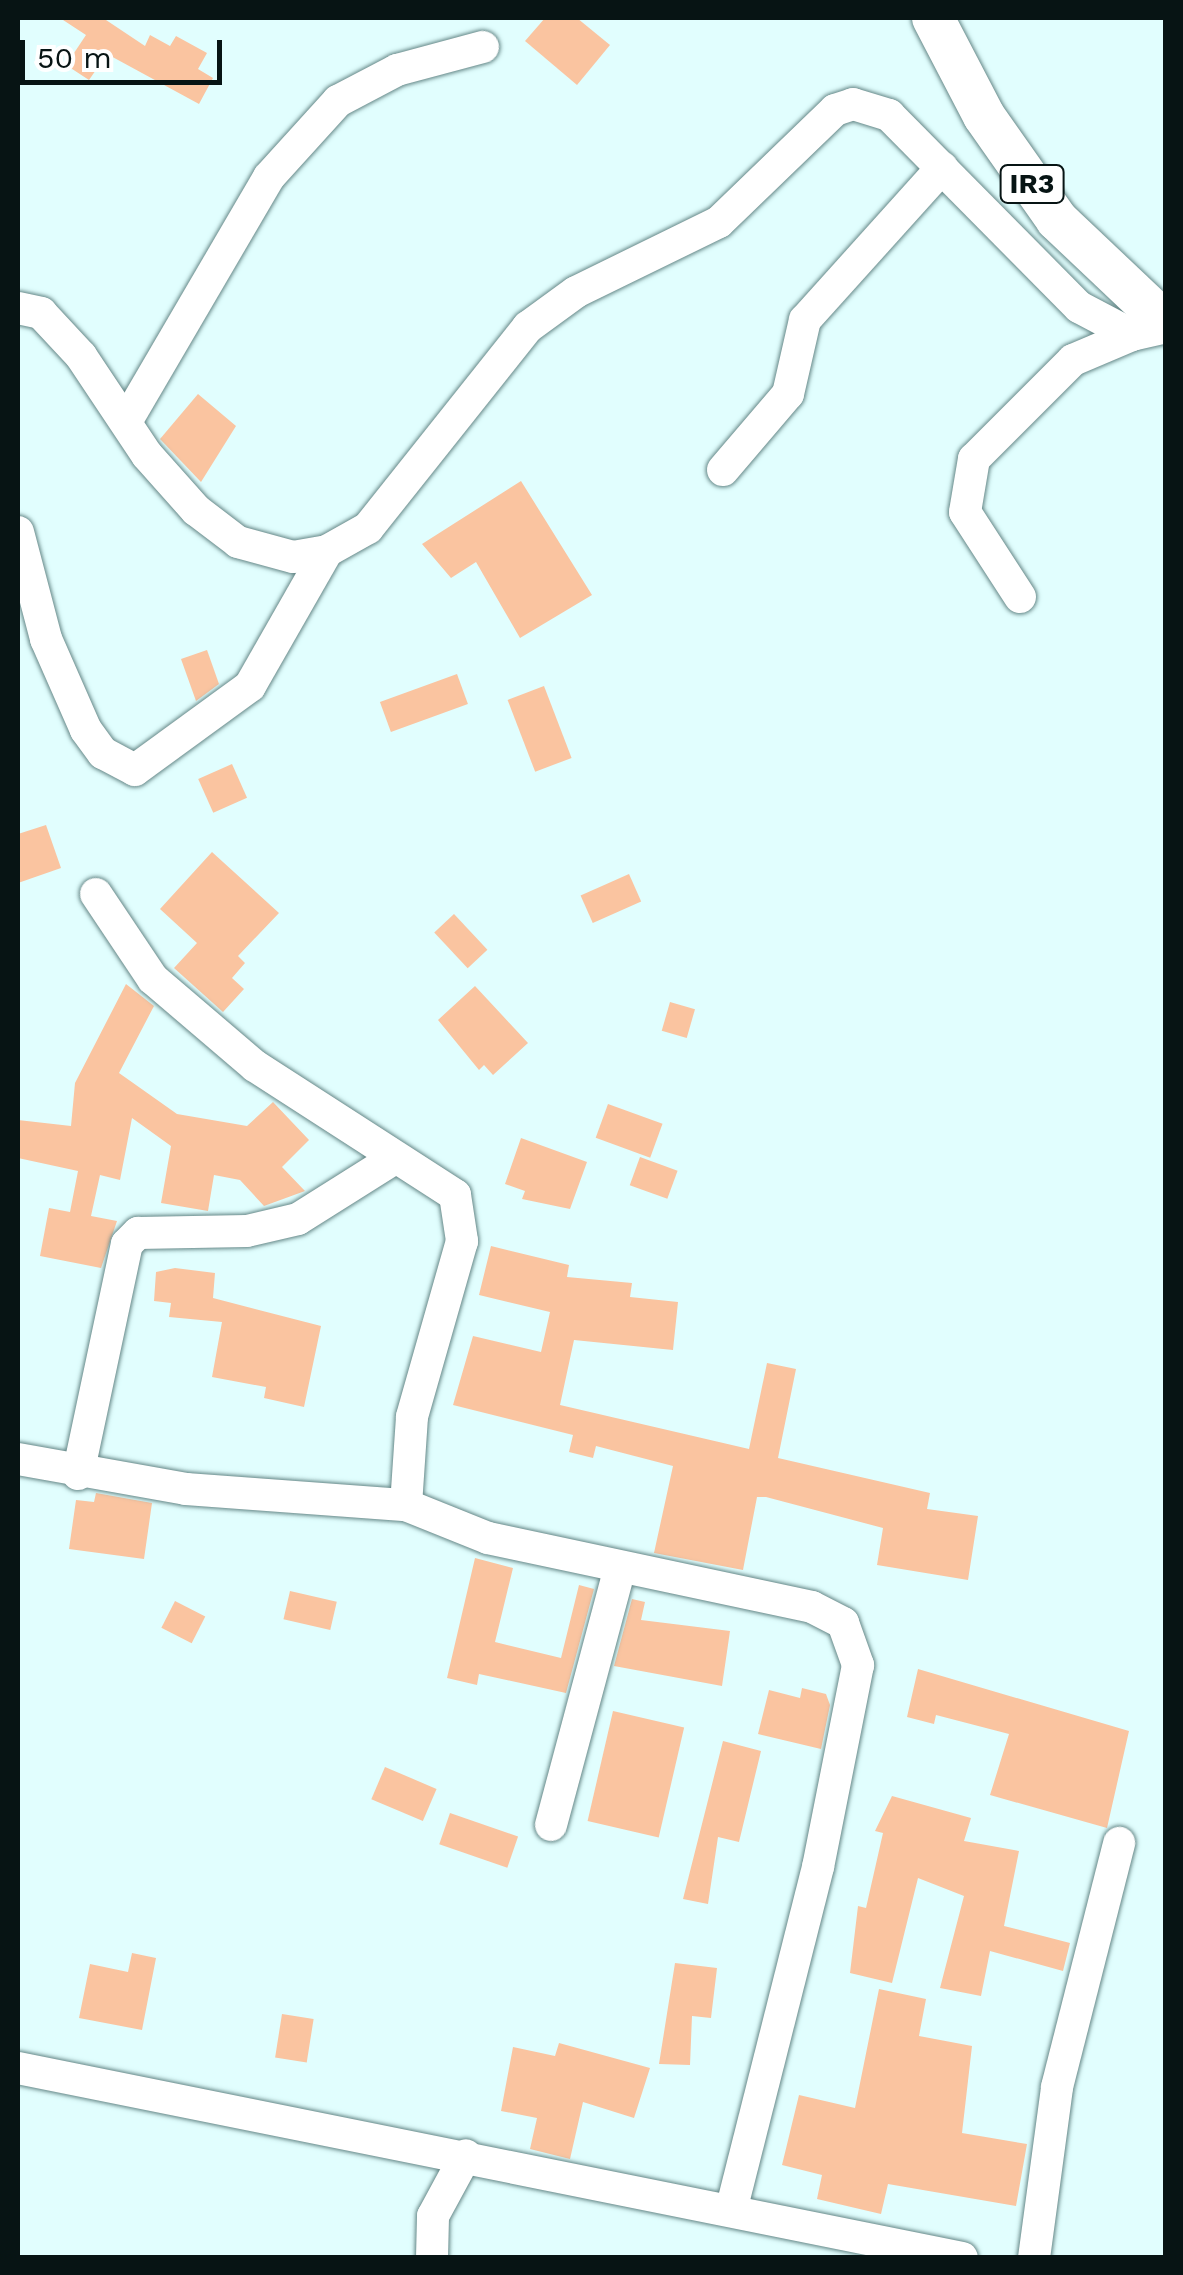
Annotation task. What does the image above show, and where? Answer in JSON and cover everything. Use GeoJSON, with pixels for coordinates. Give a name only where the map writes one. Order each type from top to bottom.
{"type":"FeatureCollection","features":[{"type":"Feature","properties":{"kind":"main road","name":"IR3"},"geometry":{"type":"LineString","coordinates":[[934,18],[984,116],[1058,220],[1154,328]]}},
{"type":"Feature","properties":{"kind":"street"},"geometry":{"type":"LineString","coordinates":[[127,420],[270,177],[338,101],[397,70],[483,47]]}},
{"type":"Feature","properties":{"kind":"street"},"geometry":{"type":"LineString","coordinates":[[18,308],[41,314],[196,510],[238,542],[268,556],[327,551],[368,528],[528,327],[576,292],[719,222],[835,110],[873,106],[942,168],[1050,285],[1154,328]]}},
{"type":"Feature","properties":{"kind":"street"},"geometry":{"type":"LineString","coordinates":[[722,470],[788,394],[805,320],[942,168]]}},
{"type":"Feature","properties":{"kind":"street"},"geometry":{"type":"LineString","coordinates":[[1020,597],[965,512],[974,459],[1073,360],[1154,328]]}},
{"type":"Feature","properties":{"kind":"street"},"geometry":{"type":"LineString","coordinates":[[18,532],[46,640],[86,730],[103,754],[135,770],[250,686],[327,551]]}},
{"type":"Feature","properties":{"kind":"street"},"geometry":{"type":"LineString","coordinates":[[96,894],[154,979],[255,1066],[456,1195],[462,1217],[450,1294],[412,1417],[406,1505]]}},
{"type":"Feature","properties":{"kind":"street"},"geometry":{"type":"LineString","coordinates":[[78,1474],[127,1244],[138,1232],[247,1231],[298,1219],[395,1158]]}},
{"type":"Feature","properties":{"kind":"street"},"geometry":{"type":"LineString","coordinates":[[18,1460],[78,1474],[406,1505],[488,1538],[620,1571],[812,1607],[842,1623],[854,1641],[858,1666],[818,1867],[732,2207]]}},
{"type":"Feature","properties":{"kind":"street"},"geometry":{"type":"LineString","coordinates":[[552,1825],[620,1571]]}},
{"type":"Feature","properties":{"kind":"street"},"geometry":{"type":"LineString","coordinates":[[1034,2258],[1058,2086],[1118,1844]]}},
{"type":"Feature","properties":{"kind":"street"},"geometry":{"type":"LineString","coordinates":[[18,2068],[732,2207],[962,2258]]}},
{"type":"Feature","properties":{"kind":"street"},"geometry":{"type":"LineString","coordinates":[[432,2258],[432,2216],[466,2155]]}},
{"type":"Feature","properties":{"kind":"building"},"geometry":{"type":"Polygon","coordinates":[[[60,18],[103,18],[145,46],[150,35],[170,46],[176,36],[207,53],[198,69],[213,78],[199,104],[107,54],[89,80],[66,65],[86,35],[60,18]]]}},
{"type":"Feature","properties":{"kind":"building"},"geometry":{"type":"Polygon","coordinates":[[[545,18],[577,18],[610,45],[577,85],[525,41],[545,18]]]}},
{"type":"Feature","properties":{"kind":"building"},"geometry":{"type":"Polygon","coordinates":[[[198,394],[236,426],[201,482],[160,439],[198,394]]]}},
{"type":"Feature","properties":{"kind":"building"},"geometry":{"type":"Polygon","coordinates":[[[521,481],[592,595],[520,638],[476,562],[451,578],[422,544],[521,481]]]}},
{"type":"Feature","properties":{"kind":"building"},"geometry":{"type":"Polygon","coordinates":[[[207,650],[219,684],[196,701],[181,659],[207,650]]]}},
{"type":"Feature","properties":{"kind":"building"},"geometry":{"type":"Polygon","coordinates":[[[457,674],[468,704],[391,732],[380,702],[457,674]]]}},
{"type":"Feature","properties":{"kind":"building"},"geometry":{"type":"Polygon","coordinates":[[[544,686],[572,758],[535,772],[508,700],[544,686]]]}},
{"type":"Feature","properties":{"kind":"building"},"geometry":{"type":"Polygon","coordinates":[[[232,764],[247,798],[213,813],[198,779],[232,764]]]}},
{"type":"Feature","properties":{"kind":"building"},"geometry":{"type":"Polygon","coordinates":[[[46,825],[61,868],[18,883],[18,834],[46,825]]]}},
{"type":"Feature","properties":{"kind":"building"},"geometry":{"type":"Polygon","coordinates":[[[212,852],[279,913],[238,956],[245,963],[232,978],[244,989],[223,1012],[174,968],[197,943],[160,909],[212,852]]]}},
{"type":"Feature","properties":{"kind":"building"},"geometry":{"type":"Polygon","coordinates":[[[629,874],[641,901],[593,923],[581,896],[629,874]]]}},
{"type":"Feature","properties":{"kind":"building"},"geometry":{"type":"Polygon","coordinates":[[[454,914],[487,950],[468,968],[434,932],[454,914]]]}},
{"type":"Feature","properties":{"kind":"building"},"geometry":{"type":"Polygon","coordinates":[[[126,984],[154,1006],[119,1073],[177,1114],[247,1126],[273,1102],[309,1140],[282,1167],[305,1191],[264,1206],[240,1180],[214,1175],[208,1211],[161,1203],[171,1146],[132,1118],[120,1180],[100,1175],[91,1216],[117,1221],[101,1268],[40,1256],[49,1208],[70,1212],[78,1171],[18,1158],[18,1120],[71,1126],[75,1083],[126,984]]]}},
{"type":"Feature","properties":{"kind":"building"},"geometry":{"type":"Polygon","coordinates":[[[475,986],[528,1043],[493,1075],[484,1065],[479,1070],[438,1020],[475,986]]]}},
{"type":"Feature","properties":{"kind":"building"},"geometry":{"type":"Polygon","coordinates":[[[670,1002],[695,1009],[687,1038],[662,1031],[670,1002]]]}},
{"type":"Feature","properties":{"kind":"building"},"geometry":{"type":"Polygon","coordinates":[[[608,1104],[663,1124],[650,1158],[596,1138],[608,1104]]]}},
{"type":"Feature","properties":{"kind":"building"},"geometry":{"type":"Polygon","coordinates":[[[521,1138],[587,1162],[570,1209],[522,1199],[525,1191],[505,1184],[521,1138]]]}},
{"type":"Feature","properties":{"kind":"building"},"geometry":{"type":"Polygon","coordinates":[[[640,1157],[678,1171],[667,1199],[630,1185],[640,1157]]]}},
{"type":"Feature","properties":{"kind":"building"},"geometry":{"type":"Polygon","coordinates":[[[491,1246],[569,1265],[567,1277],[632,1283],[630,1297],[678,1302],[673,1350],[574,1340],[560,1405],[749,1449],[767,1363],[796,1369],[778,1458],[930,1493],[927,1509],[978,1516],[968,1580],[877,1565],[883,1528],[766,1497],[757,1497],[743,1570],[654,1553],[673,1466],[596,1446],[593,1458],[569,1452],[573,1435],[453,1405],[473,1336],[541,1352],[550,1312],[479,1295],[491,1246]]]}},
{"type":"Feature","properties":{"kind":"building"},"geometry":{"type":"Polygon","coordinates":[[[175,1268],[215,1273],[213,1298],[321,1326],[304,1407],[264,1398],[266,1387],[212,1377],[222,1322],[169,1317],[171,1303],[154,1301],[156,1272],[175,1268]]]}},
{"type":"Feature","properties":{"kind":"building"},"geometry":{"type":"Polygon","coordinates":[[[96,1493],[152,1503],[144,1559],[69,1549],[76,1500],[94,1502],[96,1493]]]}},
{"type":"Feature","properties":{"kind":"building"},"geometry":{"type":"Polygon","coordinates":[[[475,1558],[513,1568],[495,1642],[561,1658],[579,1585],[594,1589],[566,1693],[479,1674],[477,1685],[447,1678],[475,1558]]]}},
{"type":"Feature","properties":{"kind":"building"},"geometry":{"type":"Polygon","coordinates":[[[290,1591],[337,1602],[330,1630],[283,1619],[290,1591]]]}},
{"type":"Feature","properties":{"kind":"building"},"geometry":{"type":"Polygon","coordinates":[[[632,1599],[645,1602],[641,1620],[730,1631],[722,1686],[614,1666],[632,1599]]]}},
{"type":"Feature","properties":{"kind":"building"},"geometry":{"type":"Polygon","coordinates":[[[175,1601],[205,1616],[192,1643],[161,1628],[175,1601]]]}},
{"type":"Feature","properties":{"kind":"building"},"geometry":{"type":"Polygon","coordinates":[[[918,1669],[1129,1731],[1107,1828],[990,1795],[1009,1734],[936,1715],[934,1724],[907,1717],[918,1669]]]}},
{"type":"Feature","properties":{"kind":"building"},"geometry":{"type":"Polygon","coordinates":[[[802,1688],[826,1694],[830,1705],[821,1749],[758,1734],[769,1690],[800,1698],[802,1688]]]}},
{"type":"Feature","properties":{"kind":"building"},"geometry":{"type":"Polygon","coordinates":[[[613,1711],[684,1727],[659,1838],[588,1821],[613,1711]]]}},
{"type":"Feature","properties":{"kind":"building"},"geometry":{"type":"Polygon","coordinates":[[[723,1741],[761,1751],[739,1842],[718,1837],[708,1904],[683,1899],[723,1741]]]}},
{"type":"Feature","properties":{"kind":"building"},"geometry":{"type":"Polygon","coordinates":[[[385,1767],[437,1789],[423,1821],[371,1799],[385,1767]]]}},
{"type":"Feature","properties":{"kind":"building"},"geometry":{"type":"Polygon","coordinates":[[[892,1796],[971,1818],[964,1841],[1019,1851],[1004,1926],[1070,1943],[1063,1971],[990,1951],[981,1996],[940,1988],[964,1896],[918,1878],[892,1983],[850,1973],[858,1906],[866,1908],[883,1833],[875,1831],[892,1796]]]}},
{"type":"Feature","properties":{"kind":"building"},"geometry":{"type":"Polygon","coordinates":[[[450,1813],[518,1836],[507,1868],[439,1844],[450,1813]]]}},
{"type":"Feature","properties":{"kind":"building"},"geometry":{"type":"Polygon","coordinates":[[[132,1953],[156,1958],[142,2030],[79,2018],[90,1964],[128,1972],[132,1953]]]}},
{"type":"Feature","properties":{"kind":"building"},"geometry":{"type":"Polygon","coordinates":[[[675,1963],[717,1968],[711,2018],[692,2016],[690,2065],[659,2064],[675,1963]]]}},
{"type":"Feature","properties":{"kind":"building"},"geometry":{"type":"Polygon","coordinates":[[[879,1989],[926,1999],[919,2036],[972,2046],[962,2133],[1027,2144],[1016,2206],[888,2184],[881,2214],[817,2199],[822,2175],[782,2165],[799,2095],[855,2108],[879,1989]]]}},
{"type":"Feature","properties":{"kind":"building"},"geometry":{"type":"Polygon","coordinates":[[[282,2014],[314,2019],[307,2062],[275,2057],[282,2014]]]}},
{"type":"Feature","properties":{"kind":"building"},"geometry":{"type":"Polygon","coordinates":[[[559,2043],[650,2068],[634,2118],[583,2102],[570,2159],[530,2149],[537,2118],[501,2111],[513,2047],[555,2056],[559,2043]]]}}]}
